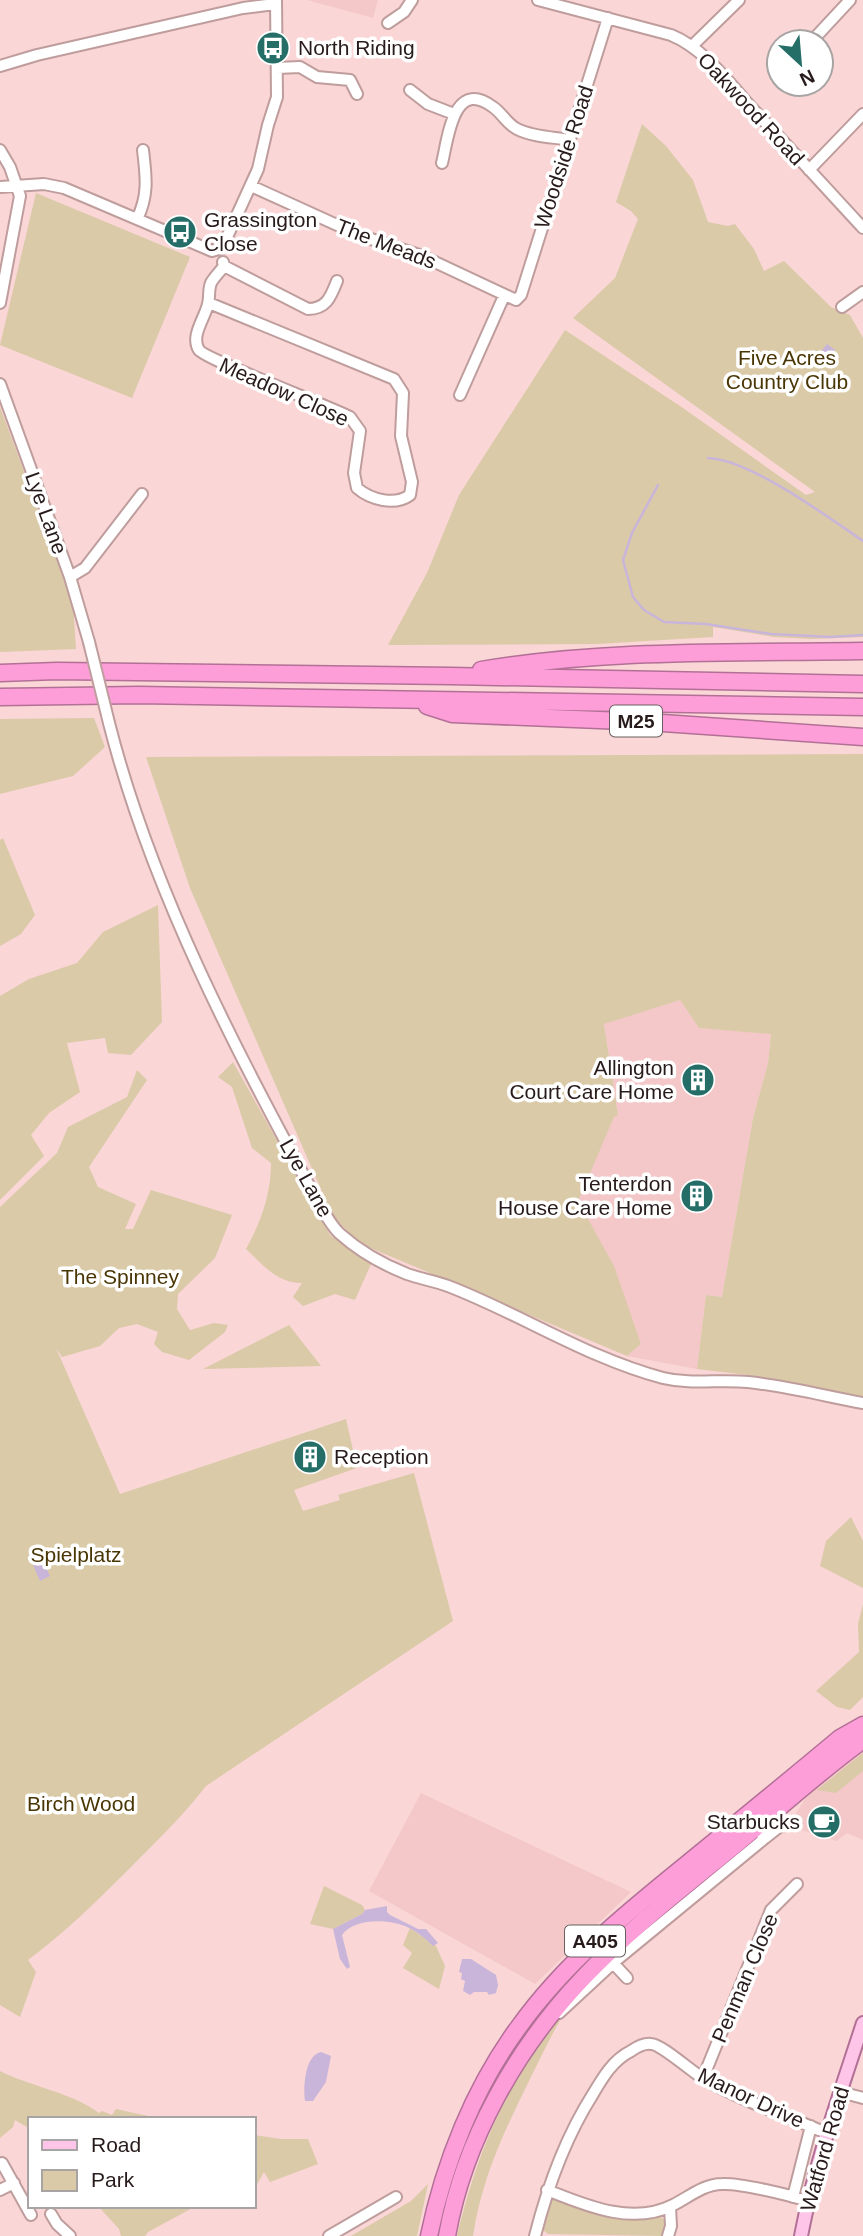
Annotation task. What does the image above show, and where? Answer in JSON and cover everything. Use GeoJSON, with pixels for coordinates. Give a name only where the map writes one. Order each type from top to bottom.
{"type":"FeatureCollection","features":[{"type":"Feature","properties":{"kind":"highway","name":"M25"},"geometry":{"type":"LineString","coordinates":[[451,676],[536,661],[863,650]]}},
{"type":"Feature","properties":{"kind":"highway","name":"M25"},"geometry":{"type":"LineString","coordinates":[[0,673],[57,671],[451,676],[863,684]]}},
{"type":"Feature","properties":{"kind":"highway","name":"M25"},"geometry":{"type":"LineString","coordinates":[[0,697],[139,695],[863,708]]}},
{"type":"Feature","properties":{"kind":"highway","name":"M25"},"geometry":{"type":"LineString","coordinates":[[411,701],[452,714],[648,722],[863,737]]}},
{"type":"Feature","properties":{"kind":"highway","name":"A405"},"geometry":{"type":"LineString","coordinates":[[429,2236],[445,2173],[467,2118],[516,2029],[547,1991],[589,1947],[634,1907],[841,1738],[863,1725]]}},
{"type":"Feature","properties":{"kind":"highway","name":"A405"},"geometry":{"type":"LineString","coordinates":[[447,2236],[457,2197],[481,2131],[512,2071],[543,2026],[585,1976],[654,1911],[777,1820],[863,1740]]}},
{"type":"Feature","properties":{"kind":"highway"},"geometry":{"type":"LineString","coordinates":[[547,1991],[557,1990],[569,1981],[585,1976]]}},
{"type":"Feature","properties":{"kind":"main road","name":"Watford Road"},"geometry":{"type":"LineString","coordinates":[[802,2236],[826,2133],[863,2023]]}},
{"type":"Feature","properties":{"kind":"street"},"geometry":{"type":"LineString","coordinates":[[388,23],[404,12],[412,0]]}},
{"type":"Feature","properties":{"kind":"street","name":"Oakwood Road"},"geometry":{"type":"LineString","coordinates":[[538,0],[671,35],[692,46],[863,228]]}},
{"type":"Feature","properties":{"kind":"street"},"geometry":{"type":"LineString","coordinates":[[692,46],[739,0]]}},
{"type":"Feature","properties":{"kind":"street"},"geometry":{"type":"LineString","coordinates":[[824,28],[850,0]]}},
{"type":"Feature","properties":{"kind":"street"},"geometry":{"type":"LineString","coordinates":[[0,66],[88,43],[276,2],[277,97],[258,169],[236,212],[224,245],[219,250],[212,251],[64,188],[44,184],[0,187]]}},
{"type":"Feature","properties":{"kind":"street","name":"Woodside Road"},"geometry":{"type":"LineString","coordinates":[[521,295],[608,18]]}},
{"type":"Feature","properties":{"kind":"street"},"geometry":{"type":"LineString","coordinates":[[277,68],[300,67],[317,77],[350,80],[357,94]]}},
{"type":"Feature","properties":{"kind":"street"},"geometry":{"type":"LineString","coordinates":[[410,90],[428,104],[454,114]]}},
{"type":"Feature","properties":{"kind":"street"},"geometry":{"type":"LineString","coordinates":[[442,163],[454,114],[466,101],[480,100],[494,107],[518,130],[570,140]]}},
{"type":"Feature","properties":{"kind":"street"},"geometry":{"type":"LineString","coordinates":[[809,170],[863,114]]}},
{"type":"Feature","properties":{"kind":"street"},"geometry":{"type":"LineString","coordinates":[[0,150],[20,196],[0,303]]}},
{"type":"Feature","properties":{"kind":"street"},"geometry":{"type":"LineString","coordinates":[[137,219],[145,202],[147,183],[143,150]]}},
{"type":"Feature","properties":{"kind":"street","name":"The Meads"},"geometry":{"type":"LineString","coordinates":[[251,186],[359,235],[422,256],[504,296],[516,300],[521,295]]}},
{"type":"Feature","properties":{"kind":"street"},"geometry":{"type":"LineString","coordinates":[[219,250],[224,266],[308,309],[326,304],[337,281]]}},
{"type":"Feature","properties":{"kind":"street","name":"Meadow Close"},"geometry":{"type":"LineString","coordinates":[[209,303],[394,379],[403,393],[401,436],[412,482],[410,495],[393,501],[370,497],[357,488],[354,473],[360,431],[350,417],[208,358],[197,348],[196,338],[209,303],[210,286],[224,266]]}},
{"type":"Feature","properties":{"kind":"street"},"geometry":{"type":"LineString","coordinates":[[842,307],[863,292]]}},
{"type":"Feature","properties":{"kind":"street"},"geometry":{"type":"LineString","coordinates":[[460,395],[504,296]]}},
{"type":"Feature","properties":{"kind":"street"},"geometry":{"type":"LineString","coordinates":[[459,362],[470,368]]}},
{"type":"Feature","properties":{"kind":"street","name":"Lye Lane"},"geometry":{"type":"LineString","coordinates":[[0,384],[70,577],[128,792],[167,892],[232,1040],[318,1202],[340,1234],[402,1272],[448,1286],[583,1349],[640,1371],[666,1379],[703,1383],[750,1382],[863,1403]]}},
{"type":"Feature","properties":{"kind":"street"},"geometry":{"type":"LineString","coordinates":[[70,577],[85,568],[142,494]]}},
{"type":"Feature","properties":{"kind":"street"},"geometry":{"type":"LineString","coordinates":[[543,2026],[574,2001],[613,1963],[765,1838],[762,1835],[777,1820]]}},
{"type":"Feature","properties":{"kind":"street","name":"Penman Close"},"geometry":{"type":"LineString","coordinates":[[703,2078],[771,1910],[797,1884]]}},
{"type":"Feature","properties":{"kind":"street"},"geometry":{"type":"LineString","coordinates":[[613,1963],[627,1978]]}},
{"type":"Feature","properties":{"kind":"street","name":"Manor Drive"},"geometry":{"type":"LineString","coordinates":[[547,2190],[570,2132],[606,2072],[625,2054],[641,2045],[651,2043],[661,2047],[703,2078],[826,2133]]}},
{"type":"Feature","properties":{"kind":"street"},"geometry":{"type":"LineString","coordinates":[[840,2092],[863,2098]]}},
{"type":"Feature","properties":{"kind":"street","name":"Watford Road"},"geometry":{"type":"LineString","coordinates":[[793,2197],[811,2126]]}},
{"type":"Feature","properties":{"kind":"street"},"geometry":{"type":"LineString","coordinates":[[2,2163],[31,2215]]}},
{"type":"Feature","properties":{"kind":"street"},"geometry":{"type":"LineString","coordinates":[[0,2190],[14,2183]]}},
{"type":"Feature","properties":{"kind":"street"},"geometry":{"type":"LineString","coordinates":[[535,2236],[547,2190],[591,2206],[644,2214],[670,2207],[704,2188],[724,2183],[808,2202]]}},
{"type":"Feature","properties":{"kind":"street"},"geometry":{"type":"LineString","coordinates":[[329,2236],[396,2197]]}},
{"type":"Feature","properties":{"kind":"street"},"geometry":{"type":"LineString","coordinates":[[668,2236],[670,2207]]}},
{"type":"Feature","properties":{"kind":"street"},"geometry":{"type":"LineString","coordinates":[[51,2214],[70,2236]]}},
{"type":"Feature","properties":{"kind":"shaded area"},"geometry":{"type":"Polygon","coordinates":[[[307,0],[378,0],[373,18],[307,0]]]}},
{"type":"Feature","properties":{"kind":"shaded area"},"geometry":{"type":"Polygon","coordinates":[[[827,344],[835,350],[820,369],[812,363],[827,344]]]}},
{"type":"Feature","properties":{"kind":"shaded area"},"geometry":{"type":"Polygon","coordinates":[[[680,1000],[699,1028],[771,1033],[768,1063],[753,1118],[722,1297],[706,1295],[697,1369],[627,1356],[641,1344],[578,1197],[614,1117],[618,1115],[604,1023],[680,1000]]]}},
{"type":"Feature","properties":{"kind":"shaded area"},"geometry":{"type":"Polygon","coordinates":[[[36,1553],[40,1554],[50,1576],[40,1581],[30,1558],[36,1553]]]}},
{"type":"Feature","properties":{"kind":"shaded area"},"geometry":{"type":"Polygon","coordinates":[[[863,1750],[863,1840],[847,1833],[837,1841],[788,1826],[805,1799],[819,1784],[863,1750]]]}},
{"type":"Feature","properties":{"kind":"shaded area"},"geometry":{"type":"Polygon","coordinates":[[[421,1793],[631,1892],[535,1984],[369,1891],[421,1793]]]}},
{"type":"Feature","properties":{"kind":"shaded area"},"geometry":{"type":"Polygon","coordinates":[[[387,1906],[390,1915],[418,1929],[426,1929],[438,1943],[433,1946],[416,1932],[398,1924],[380,1921],[354,1925],[342,1935],[350,1967],[347,1969],[340,1959],[333,1929],[365,1910],[387,1906]]]}},
{"type":"Feature","properties":{"kind":"shaded area"},"geometry":{"type":"Polygon","coordinates":[[[462,1959],[471,1959],[496,1975],[496,1993],[489,1995],[487,1992],[474,1992],[470,1995],[463,1991],[465,1981],[461,1979],[462,1973],[459,1972],[462,1959]]]}},
{"type":"Feature","properties":{"kind":"shaded area"},"geometry":{"type":"Polygon","coordinates":[[[321,2052],[331,2056],[326,2082],[313,2101],[305,2101],[308,2065],[316,2054],[321,2052]]]}},
{"type":"Feature","properties":{"kind":"green space","name":"Five Acres Country Club"},"geometry":{"type":"Polygon","coordinates":[[[642,124],[666,146],[693,180],[708,222],[728,226],[735,224],[754,249],[764,271],[784,261],[831,307],[850,315],[863,338],[863,637],[774,637],[713,627],[713,637],[597,644],[388,645],[427,573],[459,495],[565,330],[683,408],[806,495],[815,492],[573,318],[615,278],[638,219],[616,202],[642,124]]]}},
{"type":"Feature","properties":{"kind":"green space"},"geometry":{"type":"Polygon","coordinates":[[[36,193],[190,257],[132,398],[0,345],[36,193]]]}},
{"type":"Feature","properties":{"kind":"green space"},"geometry":{"type":"Polygon","coordinates":[[[0,407],[73,603],[76,649],[0,652],[0,407]]]}},
{"type":"Feature","properties":{"kind":"green space"},"geometry":{"type":"Polygon","coordinates":[[[94,718],[105,747],[73,776],[0,794],[0,719],[94,718]]]}},
{"type":"Feature","properties":{"kind":"green space"},"geometry":{"type":"Polygon","coordinates":[[[863,754],[863,1398],[748,1375],[697,1369],[706,1295],[722,1297],[753,1118],[768,1063],[771,1034],[699,1028],[680,1000],[604,1024],[618,1115],[614,1117],[578,1201],[614,1266],[641,1344],[627,1356],[361,1244],[333,1217],[190,888],[146,757],[863,754]]]}},
{"type":"Feature","properties":{"kind":"green space"},"geometry":{"type":"Polygon","coordinates":[[[3,838],[35,915],[21,934],[0,946],[0,840],[3,838]]]}},
{"type":"Feature","properties":{"kind":"green space"},"geometry":{"type":"Polygon","coordinates":[[[158,905],[162,1022],[131,1055],[108,1053],[105,1038],[67,1043],[80,1092],[49,1113],[31,1135],[44,1156],[0,1200],[0,996],[29,979],[77,963],[103,932],[158,905]]]}},
{"type":"Feature","properties":{"kind":"green space"},"geometry":{"type":"Polygon","coordinates":[[[233,1062],[330,1235],[371,1264],[355,1300],[335,1294],[303,1306],[293,1297],[302,1283],[278,1276],[246,1249],[264,1208],[271,1163],[252,1148],[232,1087],[218,1077],[233,1062]]]}},
{"type":"Feature","properties":{"kind":"green space"},"geometry":{"type":"Polygon","coordinates":[[[137,1070],[147,1080],[89,1167],[98,1187],[136,1204],[125,1229],[133,1229],[151,1190],[232,1215],[215,1258],[178,1294],[177,1309],[190,1330],[214,1323],[228,1325],[225,1332],[189,1360],[162,1352],[154,1344],[158,1332],[137,1324],[119,1328],[100,1346],[62,1357],[56,1348],[120,1494],[346,1419],[357,1468],[294,1490],[303,1511],[340,1500],[338,1495],[414,1473],[453,1621],[206,1786],[167,1831],[102,1896],[28,1960],[36,1972],[20,2017],[0,2005],[0,1207],[57,1153],[68,1127],[127,1097],[137,1070]]]}},
{"type":"Feature","properties":{"kind":"green space"},"geometry":{"type":"Polygon","coordinates":[[[289,1325],[321,1366],[203,1369],[289,1325]]]}},
{"type":"Feature","properties":{"kind":"green space"},"geometry":{"type":"Polygon","coordinates":[[[851,1517],[863,1541],[863,1588],[820,1566],[826,1541],[851,1517]]]}},
{"type":"Feature","properties":{"kind":"green space"},"geometry":{"type":"Polygon","coordinates":[[[863,1604],[863,1697],[850,1710],[837,1707],[816,1691],[859,1652],[858,1624],[863,1604]]]}},
{"type":"Feature","properties":{"kind":"green space"},"geometry":{"type":"Polygon","coordinates":[[[863,1753],[863,1771],[836,1793],[817,1790],[863,1753]]]}},
{"type":"Feature","properties":{"kind":"green space"},"geometry":{"type":"Polygon","coordinates":[[[324,1886],[362,1905],[365,1910],[333,1929],[310,1924],[324,1886]]]}},
{"type":"Feature","properties":{"kind":"green space"},"geometry":{"type":"Polygon","coordinates":[[[410,1928],[436,1946],[445,1966],[439,1989],[403,1968],[412,1953],[403,1945],[410,1928]]]}},
{"type":"Feature","properties":{"kind":"green space"},"geometry":{"type":"Polygon","coordinates":[[[568,2008],[557,2025],[503,2136],[482,2194],[473,2236],[457,2236],[478,2164],[506,2099],[553,2025],[568,2008]]]}},
{"type":"Feature","properties":{"kind":"green space"},"geometry":{"type":"Polygon","coordinates":[[[0,2071],[76,2100],[99,2113],[102,2111],[112,2115],[116,2109],[153,2117],[28,2117],[28,2128],[15,2120],[13,2127],[0,2138],[0,2071]]]}},
{"type":"Feature","properties":{"kind":"green space"},"geometry":{"type":"Polygon","coordinates":[[[256,2135],[308,2139],[318,2164],[270,2182],[264,2172],[256,2186],[256,2135]]]}},
{"type":"Feature","properties":{"kind":"green space"},"geometry":{"type":"Polygon","coordinates":[[[428,2184],[417,2236],[351,2236],[411,2201],[428,2184]]]}},
{"type":"Feature","properties":{"kind":"green space"},"geometry":{"type":"Polygon","coordinates":[[[557,2198],[658,2215],[666,2221],[666,2234],[548,2234],[542,2229],[549,2200],[557,2198]]]}},
{"type":"Feature","properties":{"kind":"green space"},"geometry":{"type":"Polygon","coordinates":[[[100,2208],[192,2208],[145,2236],[121,2236],[119,2229],[100,2208]]]}},
{"type":"Feature","properties":{"kind":"waterway"},"geometry":{"type":"LineString","coordinates":[[708,458],[725,461],[766,478],[863,541]]}},
{"type":"Feature","properties":{"kind":"waterway"},"geometry":{"type":"LineString","coordinates":[[658,485],[632,533],[623,560],[633,597],[644,610],[664,622],[706,624],[771,634],[831,637],[863,635]]}},
{"type":"Feature","properties":{"kind":"place","name":"North Riding"},"geometry":{"type":"Point","coordinates":[273,48]}},
{"type":"Feature","properties":{"kind":"place","name":"Grassington Close"},"geometry":{"type":"Point","coordinates":[180,232]}},
{"type":"Feature","properties":{"kind":"place","name":"Allington Court Care Home"},"geometry":{"type":"Point","coordinates":[698,1080]}},
{"type":"Feature","properties":{"kind":"place","name":"Tenterdon House Care Home"},"geometry":{"type":"Point","coordinates":[697,1196]}},
{"type":"Feature","properties":{"kind":"place","name":"Reception"},"geometry":{"type":"Point","coordinates":[310,1457]}},
{"type":"Feature","properties":{"kind":"place","name":"Starbucks"},"geometry":{"type":"Point","coordinates":[824,1822]}},
{"type":"Feature","properties":{"kind":"park label","name":"The Spinney"},"geometry":{"type":"Point","coordinates":[120,1277]}},
{"type":"Feature","properties":{"kind":"park label","name":"Spielplatz"},"geometry":{"type":"Point","coordinates":[76,1555]}},
{"type":"Feature","properties":{"kind":"park label","name":"Birch Wood"},"geometry":{"type":"Point","coordinates":[81,1804]}}]}
